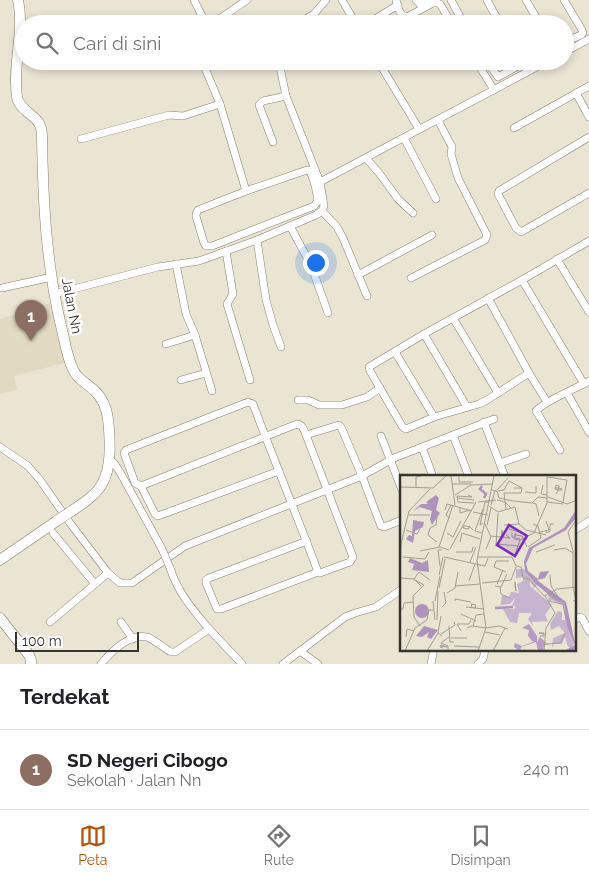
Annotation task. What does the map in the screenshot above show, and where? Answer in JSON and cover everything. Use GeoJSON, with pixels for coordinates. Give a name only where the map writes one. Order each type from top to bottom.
{"type":"FeatureCollection","features":[{"type":"Feature","properties":{"kind":"street","name":"Jalan Nn"},"geometry":{"type":"LineString","coordinates":[[18,0],[20,15]]}},
{"type":"Feature","properties":{"kind":"street"},"geometry":{"type":"LineString","coordinates":[[194,0],[202,15]]}},
{"type":"Feature","properties":{"kind":"street"},"geometry":{"type":"LineString","coordinates":[[225,15],[247,0]]}},
{"type":"Feature","properties":{"kind":"street"},"geometry":{"type":"LineString","coordinates":[[312,15],[326,0]]}},
{"type":"Feature","properties":{"kind":"street"},"geometry":{"type":"LineString","coordinates":[[342,0],[351,15]]}},
{"type":"Feature","properties":{"kind":"street"},"geometry":{"type":"LineString","coordinates":[[416,0],[420,4],[431,0]]}},
{"type":"Feature","properties":{"kind":"street"},"geometry":{"type":"LineString","coordinates":[[459,15],[451,1],[460,0]]}},
{"type":"Feature","properties":{"kind":"street"},"geometry":{"type":"LineString","coordinates":[[487,0],[495,15]]}},
{"type":"Feature","properties":{"kind":"street"},"geometry":{"type":"LineString","coordinates":[[526,0],[535,15]]}},
{"type":"Feature","properties":{"kind":"street"},"geometry":{"type":"LineString","coordinates":[[564,0],[573,15]]}},
{"type":"Feature","properties":{"kind":"street"},"geometry":{"type":"LineString","coordinates":[[380,15],[397,3],[402,15]]}},
{"type":"Feature","properties":{"kind":"street"},"geometry":{"type":"LineString","coordinates":[[411,15],[437,3],[440,4],[447,15]]}},
{"type":"Feature","properties":{"kind":"street"},"geometry":{"type":"LineString","coordinates":[[574,17],[583,33],[574,38]]}},
{"type":"Feature","properties":{"kind":"street"},"geometry":{"type":"LineString","coordinates":[[574,47],[589,39]]}},
{"type":"Feature","properties":{"kind":"street","name":"Jalan Nn"},"geometry":{"type":"LineString","coordinates":[[0,560],[86,501],[100,487],[106,475],[110,431],[107,409],[104,403],[95,390],[79,378],[71,366],[54,294],[45,224],[42,135],[39,123],[18,103],[16,70]]}},
{"type":"Feature","properties":{"kind":"street"},"geometry":{"type":"LineString","coordinates":[[206,70],[220,104],[246,191]]}},
{"type":"Feature","properties":{"kind":"street"},"geometry":{"type":"LineString","coordinates":[[54,294],[158,267],[199,261],[257,240],[322,211],[324,206],[286,96],[280,70]]}},
{"type":"Feature","properties":{"kind":"street"},"geometry":{"type":"LineString","coordinates":[[383,70],[419,130]]}},
{"type":"Feature","properties":{"kind":"street"},"geometry":{"type":"LineString","coordinates":[[482,70],[494,90]]}},
{"type":"Feature","properties":{"kind":"street"},"geometry":{"type":"LineString","coordinates":[[493,70],[498,77],[510,70]]}},
{"type":"Feature","properties":{"kind":"street"},"geometry":{"type":"LineString","coordinates":[[317,183],[531,70]]}},
{"type":"Feature","properties":{"kind":"street"},"geometry":{"type":"LineString","coordinates":[[514,128],[589,86]]}},
{"type":"Feature","properties":{"kind":"street"},"geometry":{"type":"LineString","coordinates":[[576,93],[589,117]]}},
{"type":"Feature","properties":{"kind":"street"},"geometry":{"type":"LineString","coordinates":[[273,142],[259,105],[263,101],[286,96]]}},
{"type":"Feature","properties":{"kind":"street"},"geometry":{"type":"LineString","coordinates":[[81,139],[169,115],[183,116],[220,104]]}},
{"type":"Feature","properties":{"kind":"street"},"geometry":{"type":"LineString","coordinates":[[411,278],[485,240],[488,235],[458,178],[451,154],[451,145],[438,120]]}},
{"type":"Feature","properties":{"kind":"street"},"geometry":{"type":"LineString","coordinates":[[589,137],[498,191],[498,194],[516,228],[521,232],[589,192]]}},
{"type":"Feature","properties":{"kind":"street"},"geometry":{"type":"LineString","coordinates":[[404,138],[436,199]]}},
{"type":"Feature","properties":{"kind":"street"},"geometry":{"type":"LineString","coordinates":[[366,158],[398,199],[413,213]]}},
{"type":"Feature","properties":{"kind":"street"},"geometry":{"type":"LineString","coordinates":[[309,170],[317,183],[318,203],[212,246],[206,246],[196,216],[197,212],[246,191],[309,170]]}},
{"type":"Feature","properties":{"kind":"street"},"geometry":{"type":"LineString","coordinates":[[322,211],[337,227],[343,238],[367,296]]}},
{"type":"Feature","properties":{"kind":"street"},"geometry":{"type":"LineString","coordinates":[[290,226],[311,265],[328,313]]}},
{"type":"Feature","properties":{"kind":"street"},"geometry":{"type":"LineString","coordinates":[[358,275],[432,235]]}},
{"type":"Feature","properties":{"kind":"street"},"geometry":{"type":"LineString","coordinates":[[257,240],[266,300],[281,347]]}},
{"type":"Feature","properties":{"kind":"street"},"geometry":{"type":"LineString","coordinates":[[530,373],[479,404],[434,417],[406,429],[369,367],[589,241]]}},
{"type":"Feature","properties":{"kind":"street"},"geometry":{"type":"LineString","coordinates":[[226,251],[233,294],[228,304],[250,380]]}},
{"type":"Feature","properties":{"kind":"street"},"geometry":{"type":"LineString","coordinates":[[557,260],[589,312]]}},
{"type":"Feature","properties":{"kind":"street"},"geometry":{"type":"LineString","coordinates":[[176,264],[186,314],[195,335],[212,391]]}},
{"type":"Feature","properties":{"kind":"street"},"geometry":{"type":"LineString","coordinates":[[2,288],[52,277]]}},
{"type":"Feature","properties":{"kind":"street"},"geometry":{"type":"LineString","coordinates":[[522,280],[587,383],[547,402],[536,411],[560,450]]}},
{"type":"Feature","properties":{"kind":"street"},"geometry":{"type":"LineString","coordinates":[[488,298],[547,402]]}},
{"type":"Feature","properties":{"kind":"street"},"geometry":{"type":"LineString","coordinates":[[453,318],[498,393]]}},
{"type":"Feature","properties":{"kind":"street"},"geometry":{"type":"LineString","coordinates":[[424,334],[467,407]]}},
{"type":"Feature","properties":{"kind":"street"},"geometry":{"type":"LineString","coordinates":[[166,344],[195,335]]}},
{"type":"Feature","properties":{"kind":"street"},"geometry":{"type":"LineString","coordinates":[[395,352],[434,417]]}},
{"type":"Feature","properties":{"kind":"street"},"geometry":{"type":"LineString","coordinates":[[181,380],[206,373]]}},
{"type":"Feature","properties":{"kind":"street"},"geometry":{"type":"LineString","coordinates":[[298,400],[308,400],[319,405],[342,404],[368,397],[380,388]]}},
{"type":"Feature","properties":{"kind":"street"},"geometry":{"type":"LineString","coordinates":[[567,393],[589,432]]}},
{"type":"Feature","properties":{"kind":"street"},"geometry":{"type":"LineString","coordinates":[[279,471],[158,516],[155,514],[141,486],[135,483],[124,453],[126,450],[248,402],[253,404],[307,541],[318,572]]}},
{"type":"Feature","properties":{"kind":"street"},"geometry":{"type":"LineString","coordinates":[[0,446],[28,466],[40,480],[108,573],[120,583],[132,583],[185,546],[327,491],[362,476],[390,460],[494,419]]}},
{"type":"Feature","properties":{"kind":"street"},"geometry":{"type":"LineString","coordinates":[[484,422],[505,475]]}},
{"type":"Feature","properties":{"kind":"street"},"geometry":{"type":"LineString","coordinates":[[141,486],[265,436],[300,424],[306,435],[353,557],[350,562],[320,573],[318,572],[221,609],[216,607],[206,580],[307,541]]}},
{"type":"Feature","properties":{"kind":"street"},"geometry":{"type":"LineString","coordinates":[[306,435],[335,425],[341,426],[382,527],[400,521]]}},
{"type":"Feature","properties":{"kind":"street"},"geometry":{"type":"LineString","coordinates":[[453,435],[469,475]]}},
{"type":"Feature","properties":{"kind":"street"},"geometry":{"type":"LineString","coordinates":[[381,436],[400,485]]}},
{"type":"Feature","properties":{"kind":"street"},"geometry":{"type":"LineString","coordinates":[[422,447],[433,475]]}},
{"type":"Feature","properties":{"kind":"street"},"geometry":{"type":"LineString","coordinates":[[500,463],[526,454]]}},
{"type":"Feature","properties":{"kind":"street"},"geometry":{"type":"LineString","coordinates":[[109,458],[121,474],[162,548],[175,581],[186,602],[242,664]]}},
{"type":"Feature","properties":{"kind":"street"},"geometry":{"type":"LineString","coordinates":[[576,529],[589,521]]}},
{"type":"Feature","properties":{"kind":"street"},"geometry":{"type":"LineString","coordinates":[[53,533],[95,584]]}},
{"type":"Feature","properties":{"kind":"street"},"geometry":{"type":"LineString","coordinates":[[50,622],[108,573]]}},
{"type":"Feature","properties":{"kind":"street"},"geometry":{"type":"LineString","coordinates":[[283,664],[345,618],[376,607],[400,591]]}},
{"type":"Feature","properties":{"kind":"street"},"geometry":{"type":"LineString","coordinates":[[576,619],[581,617],[589,631]]}},
{"type":"Feature","properties":{"kind":"street"},"geometry":{"type":"LineString","coordinates":[[0,618],[28,655],[31,664]]}},
{"type":"Feature","properties":{"kind":"street"},"geometry":{"type":"LineString","coordinates":[[121,622],[133,638]]}},
{"type":"Feature","properties":{"kind":"street"},"geometry":{"type":"LineString","coordinates":[[101,664],[114,650],[133,638],[148,637],[171,652],[175,652],[209,629]]}},
{"type":"Feature","properties":{"kind":"street"},"geometry":{"type":"LineString","coordinates":[[300,650],[318,664]]}},
{"type":"Feature","properties":{"kind":"street"},"geometry":{"type":"LineString","coordinates":[[478,664],[483,659],[485,652]]}},
{"type":"Feature","properties":{"kind":"street"},"geometry":{"type":"LineString","coordinates":[[431,664],[433,654]]}},
{"type":"Feature","properties":{"kind":"shaded area"},"geometry":{"type":"Polygon","coordinates":[[[51,303],[68,362],[14,376],[17,390],[0,394],[0,319],[51,303]]]}},
{"type":"Feature","properties":{"kind":"place","name":"SD Negeri Cibogo"},"geometry":{"type":"Point","coordinates":[31,341]}}]}
